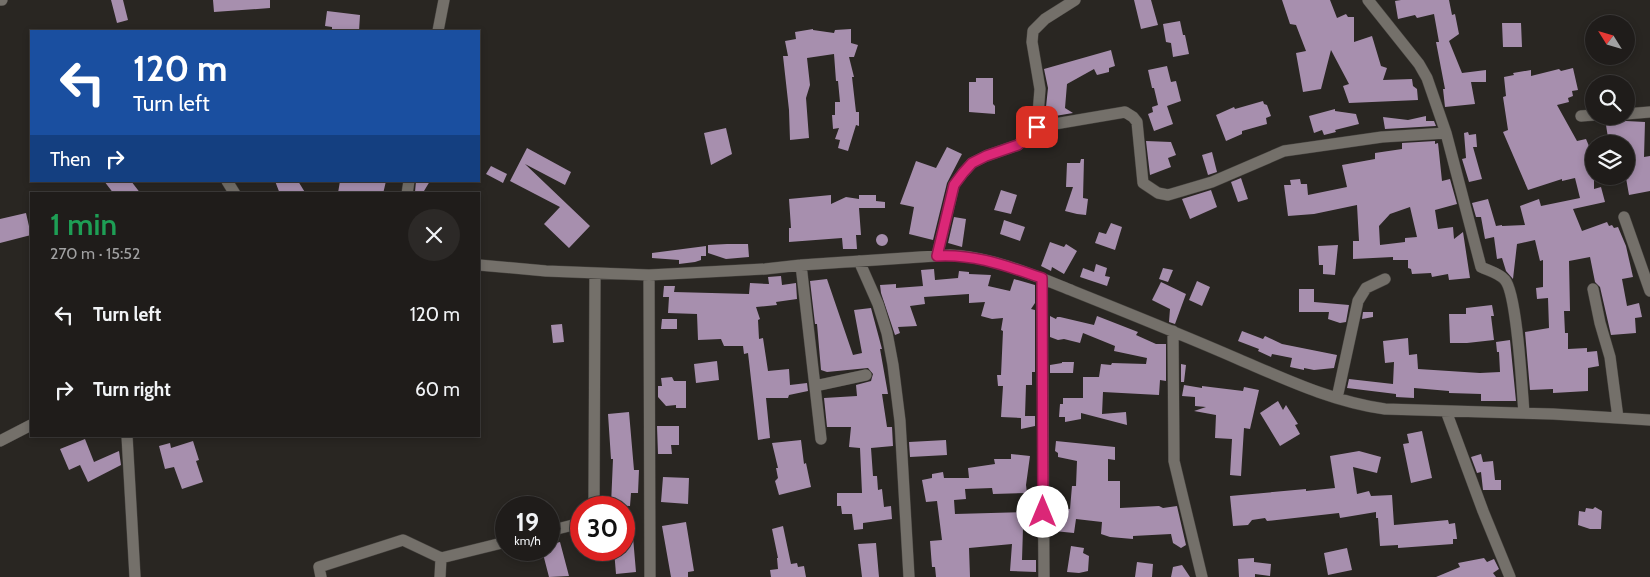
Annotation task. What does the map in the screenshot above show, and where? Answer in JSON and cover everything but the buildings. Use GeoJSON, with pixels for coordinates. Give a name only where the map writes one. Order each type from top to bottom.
{"type":"FeatureCollection","features":[{"type":"Feature","properties":{"kind":"street"},"geometry":{"type":"LineString","coordinates":[[438,30],[444,0]]}},
{"type":"Feature","properties":{"kind":"street"},"geometry":{"type":"LineString","coordinates":[[1037,127],[1040,89],[1032,36],[1037,26],[1045,19],[1074,0]]}},
{"type":"Feature","properties":{"kind":"street"},"geometry":{"type":"LineString","coordinates":[[1368,0],[1419,64],[1427,78],[1446,134],[1481,267],[1499,275],[1509,287],[1516,321],[1524,413]]}},
{"type":"Feature","properties":{"kind":"street"},"geometry":{"type":"LineString","coordinates":[[937,256],[954,185],[963,173],[972,163],[1018,145],[1037,127],[1125,112],[1130,114],[1136,122],[1143,183],[1158,193],[1168,195],[1212,182],[1284,151],[1382,138],[1446,134]]}},
{"type":"Feature","properties":{"kind":"street"},"geometry":{"type":"LineString","coordinates":[[1635,113],[1650,112]]}},
{"type":"Feature","properties":{"kind":"street"},"geometry":{"type":"LineString","coordinates":[[1581,116],[1585,116]]}},
{"type":"Feature","properties":{"kind":"street"},"geometry":{"type":"LineString","coordinates":[[1624,217],[1650,292]]}},
{"type":"Feature","properties":{"kind":"street"},"geometry":{"type":"LineString","coordinates":[[480,265],[595,274],[649,275],[765,269],[937,256],[972,256],[1006,265],[1042,278],[1292,381],[1336,398],[1365,406],[1385,409],[1524,413],[1650,420]]}},
{"type":"Feature","properties":{"kind":"street"},"geometry":{"type":"LineString","coordinates":[[859,261],[878,304],[887,333],[893,366],[900,421],[909,577]]}},
{"type":"Feature","properties":{"kind":"street"},"geometry":{"type":"LineString","coordinates":[[801,265],[820,439]]}},
{"type":"Feature","properties":{"kind":"street"},"geometry":{"type":"LineString","coordinates":[[594,496],[595,274]]}},
{"type":"Feature","properties":{"kind":"street"},"geometry":{"type":"LineString","coordinates":[[649,275],[650,577]]}},
{"type":"Feature","properties":{"kind":"street"},"geometry":{"type":"LineString","coordinates":[[1042,278],[1044,577]]}},
{"type":"Feature","properties":{"kind":"street"},"geometry":{"type":"LineString","coordinates":[[1336,398],[1358,301],[1366,288],[1385,279]]}},
{"type":"Feature","properties":{"kind":"street"},"geometry":{"type":"LineString","coordinates":[[1593,288],[1600,323],[1610,356],[1618,418]]}},
{"type":"Feature","properties":{"kind":"street"},"geometry":{"type":"LineString","coordinates":[[1173,331],[1174,462],[1202,577]]}},
{"type":"Feature","properties":{"kind":"street"},"geometry":{"type":"LineString","coordinates":[[815,386],[866,375]]}},
{"type":"Feature","properties":{"kind":"street"},"geometry":{"type":"LineString","coordinates":[[1446,411],[1510,577]]}},
{"type":"Feature","properties":{"kind":"street"},"geometry":{"type":"LineString","coordinates":[[0,441],[30,426]]}},
{"type":"Feature","properties":{"kind":"street"},"geometry":{"type":"LineString","coordinates":[[127,437],[134,577]]}},
{"type":"Feature","properties":{"kind":"street"},"geometry":{"type":"LineString","coordinates":[[321,577],[319,567],[402,540],[441,558],[495,545]]}},
{"type":"Feature","properties":{"kind":"street"},"geometry":{"type":"LineString","coordinates":[[440,577],[441,558]]}},
{"type":"Feature","properties":{"kind":"route"},"geometry":{"type":"LineString","coordinates":[[1037,127],[1018,145],[972,163],[963,173],[954,185],[937,256],[972,256],[1006,265],[1042,278],[1043,512]]}}]}
